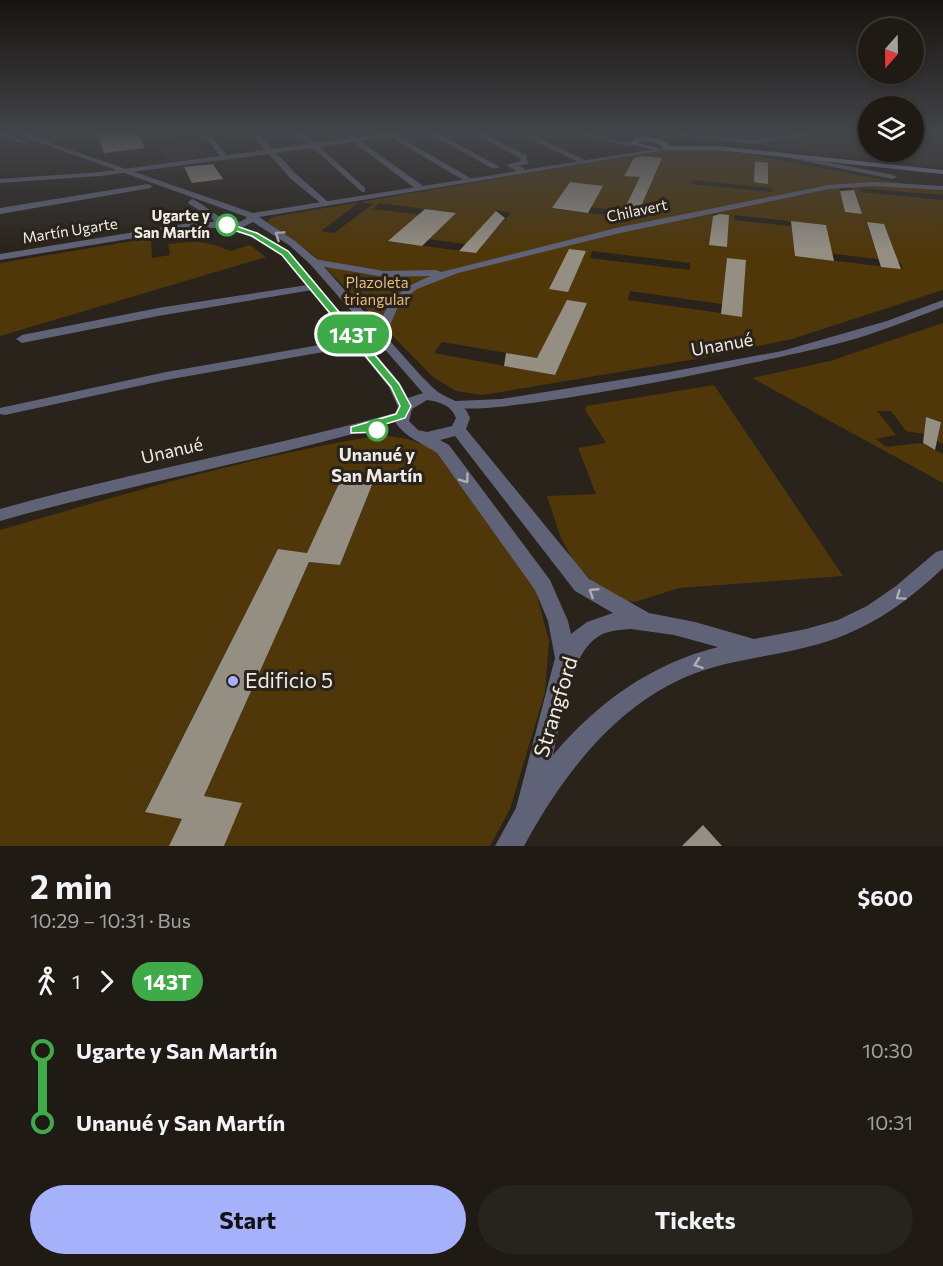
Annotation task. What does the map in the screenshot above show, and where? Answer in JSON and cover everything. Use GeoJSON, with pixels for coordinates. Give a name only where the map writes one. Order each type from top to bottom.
{"type":"FeatureCollection","features":[{"type":"Feature","properties":{"kind":"street"},"geometry":{"type":"LineString","coordinates":[[0,182],[115,172]]}},
{"type":"Feature","properties":{"kind":"street"},"geometry":{"type":"LineString","coordinates":[[130,172],[252,216],[292,243],[314,262],[417,380],[459,418],[582,585],[645,620]]}},
{"type":"Feature","properties":{"kind":"street"},"geometry":{"type":"LineString","coordinates":[[290,172],[324,203]]}},
{"type":"Feature","properties":{"kind":"street"},"geometry":{"type":"LineString","coordinates":[[343,172],[362,190]]}},
{"type":"Feature","properties":{"kind":"street"},"geometry":{"type":"LineString","coordinates":[[399,172],[419,187]]}},
{"type":"Feature","properties":{"kind":"street"},"geometry":{"type":"LineString","coordinates":[[456,174],[465,172]]}},
{"type":"Feature","properties":{"kind":"street","name":"Martín Ugarte"},"geometry":{"type":"LineString","coordinates":[[0,257],[196,225],[245,224],[251,220],[252,216],[506,172]]}},
{"type":"Feature","properties":{"kind":"street"},"geometry":{"type":"LineString","coordinates":[[829,186],[839,179],[838,172]]}},
{"type":"Feature","properties":{"kind":"street"},"geometry":{"type":"LineString","coordinates":[[829,186],[848,181],[852,172]]}},
{"type":"Feature","properties":{"kind":"street"},"geometry":{"type":"LineString","coordinates":[[880,172],[943,188]]}},
{"type":"Feature","properties":{"kind":"street"},"geometry":{"type":"LineString","coordinates":[[111,173],[190,201],[215,216],[217,220],[254,235],[285,253],[396,386],[403,411],[402,421],[417,434],[443,449],[543,586],[558,621],[566,658]]}},
{"type":"Feature","properties":{"kind":"street"},"geometry":{"type":"LineString","coordinates":[[456,174],[468,179]]}},
{"type":"Feature","properties":{"kind":"street"},"geometry":{"type":"LineString","coordinates":[[829,186],[873,184],[943,188]]}},
{"type":"Feature","properties":{"kind":"street"},"geometry":{"type":"LineString","coordinates":[[0,211],[148,186]]}},
{"type":"Feature","properties":{"kind":"street","name":"Chilavert"},"geometry":{"type":"LineString","coordinates":[[379,337],[399,298],[423,283],[454,272],[620,230],[829,186]]}},
{"type":"Feature","properties":{"kind":"street","name":"Martín Ugarte"},"geometry":{"type":"LineString","coordinates":[[0,250],[236,212]]}},
{"type":"Feature","properties":{"kind":"street","name":"Chilavert"},"geometry":{"type":"LineString","coordinates":[[314,262],[384,274],[454,272]]}},
{"type":"Feature","properties":{"kind":"street"},"geometry":{"type":"LineString","coordinates":[[22,339],[158,312],[314,287]]}},
{"type":"Feature","properties":{"kind":"street","name":"Unanué"},"geometry":{"type":"LineString","coordinates":[[459,418],[501,403],[725,365],[819,346],[878,328],[943,303]]}},
{"type":"Feature","properties":{"kind":"street"},"geometry":{"type":"LineString","coordinates":[[5,411],[156,378],[359,342]]}},
{"type":"Feature","properties":{"kind":"street"},"geometry":{"type":"LineString","coordinates":[[403,411],[419,397],[436,397]]}},
{"type":"Feature","properties":{"kind":"street","name":"Unanué"},"geometry":{"type":"LineString","coordinates":[[0,516],[137,479],[355,430],[403,411]]}},
{"type":"Feature","properties":{"kind":"street"},"geometry":{"type":"LineString","coordinates":[[417,434],[444,435],[459,418]]}},
{"type":"Feature","properties":{"kind":"street","name":"Unanué"},"geometry":{"type":"LineString","coordinates":[[355,430],[417,434]]}},
{"type":"Feature","properties":{"kind":"street","name":"Strangford"},"geometry":{"type":"LineString","coordinates":[[509,846],[526,814],[570,753],[607,715],[638,691],[669,674],[754,648],[828,632],[865,617],[906,592],[943,557]]}},
{"type":"Feature","properties":{"kind":"street","name":"Strangford"},"geometry":{"type":"LineString","coordinates":[[526,814],[566,658],[580,639],[592,629],[607,623],[645,620],[754,648]]}},
{"type":"Feature","properties":{"kind":"green space","name":"Plazoleta triangular"},"geometry":{"type":"Polygon","coordinates":[[[533,172],[845,172],[943,191],[943,195],[859,188],[861,192],[943,200],[943,290],[792,339],[702,358],[483,395],[456,391],[433,377],[311,253],[267,222],[272,217],[360,202],[533,172]],[[692,180],[691,184],[772,192],[771,188],[692,180]],[[637,184],[625,209],[640,210],[650,185],[637,184]],[[839,186],[845,211],[861,213],[853,188],[839,186]],[[360,202],[321,231],[334,233],[373,204],[360,202]],[[379,203],[373,209],[450,218],[455,213],[379,203]],[[556,203],[553,209],[636,218],[638,213],[556,203]],[[497,210],[469,240],[484,243],[511,213],[497,210]],[[713,214],[710,245],[727,247],[728,215],[713,214]],[[734,215],[734,220],[827,230],[826,225],[734,215]],[[867,223],[877,255],[896,258],[884,224],[867,223]],[[396,235],[389,241],[476,253],[482,247],[396,235]],[[795,249],[796,256],[903,269],[900,262],[795,249]],[[592,251],[590,258],[690,270],[690,263],[592,251]],[[728,258],[723,300],[743,303],[746,261],[728,258]],[[630,291],[628,300],[742,316],[742,307],[630,291]],[[442,342],[434,353],[554,375],[560,362],[442,342]]]}},
{"type":"Feature","properties":{"kind":"green space"},"geometry":{"type":"Polygon","coordinates":[[[151,238],[152,258],[170,255],[168,244],[192,242],[207,243],[230,251],[250,245],[266,257],[0,336],[0,263],[151,238]]]}},
{"type":"Feature","properties":{"kind":"green space"},"geometry":{"type":"Polygon","coordinates":[[[943,323],[943,444],[937,441],[941,421],[926,417],[924,434],[906,431],[891,411],[877,411],[896,435],[876,439],[886,447],[921,443],[943,454],[943,483],[752,378],[830,361],[943,323]]]}},
{"type":"Feature","properties":{"kind":"green space"},"geometry":{"type":"Polygon","coordinates":[[[714,385],[843,576],[679,588],[635,602],[623,601],[600,589],[575,564],[561,538],[547,496],[596,494],[578,448],[606,443],[585,410],[586,406],[714,385]]]}},
{"type":"Feature","properties":{"kind":"green space"},"geometry":{"type":"Polygon","coordinates":[[[382,435],[408,439],[434,449],[535,588],[549,641],[545,692],[510,809],[490,846],[224,846],[241,803],[204,796],[309,562],[340,565],[374,481],[342,477],[307,553],[278,549],[145,811],[182,819],[169,846],[0,846],[0,530],[238,464],[382,435]]]}},
{"type":"Feature","properties":{"kind":"building"},"geometry":{"type":"Polygon","coordinates":[[[187,172],[219,172],[223,179],[192,183],[187,172]]]}},
{"type":"Feature","properties":{"kind":"building"},"geometry":{"type":"Polygon","coordinates":[[[626,172],[656,172],[636,218],[621,216],[640,177],[624,176],[626,172]]]}},
{"type":"Feature","properties":{"kind":"building"},"geometry":{"type":"Polygon","coordinates":[[[754,172],[768,172],[768,184],[754,182],[754,172]]]}},
{"type":"Feature","properties":{"kind":"building"},"geometry":{"type":"Polygon","coordinates":[[[570,182],[603,186],[588,213],[552,208],[570,182]]]}},
{"type":"Feature","properties":{"kind":"building"},"geometry":{"type":"Polygon","coordinates":[[[854,190],[862,214],[845,212],[840,191],[854,190]]]}},
{"type":"Feature","properties":{"kind":"building"},"geometry":{"type":"Polygon","coordinates":[[[425,209],[456,213],[422,246],[388,241],[425,209]]]}},
{"type":"Feature","properties":{"kind":"building"},"geometry":{"type":"Polygon","coordinates":[[[496,211],[505,218],[476,253],[459,251],[496,211]]]}},
{"type":"Feature","properties":{"kind":"building"},"geometry":{"type":"Polygon","coordinates":[[[729,215],[727,247],[709,245],[713,216],[729,215]]]}},
{"type":"Feature","properties":{"kind":"building"},"geometry":{"type":"Polygon","coordinates":[[[791,221],[826,225],[834,261],[795,256],[791,221]]]}},
{"type":"Feature","properties":{"kind":"building"},"geometry":{"type":"Polygon","coordinates":[[[867,222],[884,224],[901,269],[881,267],[867,222]]]}},
{"type":"Feature","properties":{"kind":"building"},"geometry":{"type":"Polygon","coordinates":[[[569,249],[586,251],[568,292],[549,289],[569,249]]]}},
{"type":"Feature","properties":{"kind":"building"},"geometry":{"type":"Polygon","coordinates":[[[727,258],[746,260],[742,317],[721,314],[727,258]]]}},
{"type":"Feature","properties":{"kind":"building"},"geometry":{"type":"Polygon","coordinates":[[[567,300],[587,303],[555,375],[504,366],[506,353],[537,358],[567,300]]]}},
{"type":"Feature","properties":{"kind":"building"},"geometry":{"type":"Polygon","coordinates":[[[926,417],[941,422],[935,450],[923,443],[926,417]]]}},
{"type":"Feature","properties":{"kind":"building","name":"Edificio 5"},"geometry":{"type":"Polygon","coordinates":[[[342,477],[374,480],[340,565],[309,562],[204,796],[242,803],[224,846],[169,846],[182,819],[145,812],[278,549],[307,553],[342,477]]]}},
{"type":"Feature","properties":{"kind":"building"},"geometry":{"type":"Polygon","coordinates":[[[703,825],[722,846],[682,846],[703,825]]]}},
{"type":"Feature","properties":{"kind":"bus line","name":"143T"},"geometry":{"type":"LineString","coordinates":[[227,225],[263,239],[285,253],[396,386],[405,406],[401,416],[355,430],[377,430]]}},
{"type":"Feature","properties":{"kind":"place","name":"Ugarte y San Martín"},"geometry":{"type":"Point","coordinates":[227,225]}},
{"type":"Feature","properties":{"kind":"place","name":"Unanué y San Martín"},"geometry":{"type":"Point","coordinates":[377,430]}},
{"type":"Feature","properties":{"kind":"place","name":"Edificio 5"},"geometry":{"type":"Point","coordinates":[233,681]}}]}
